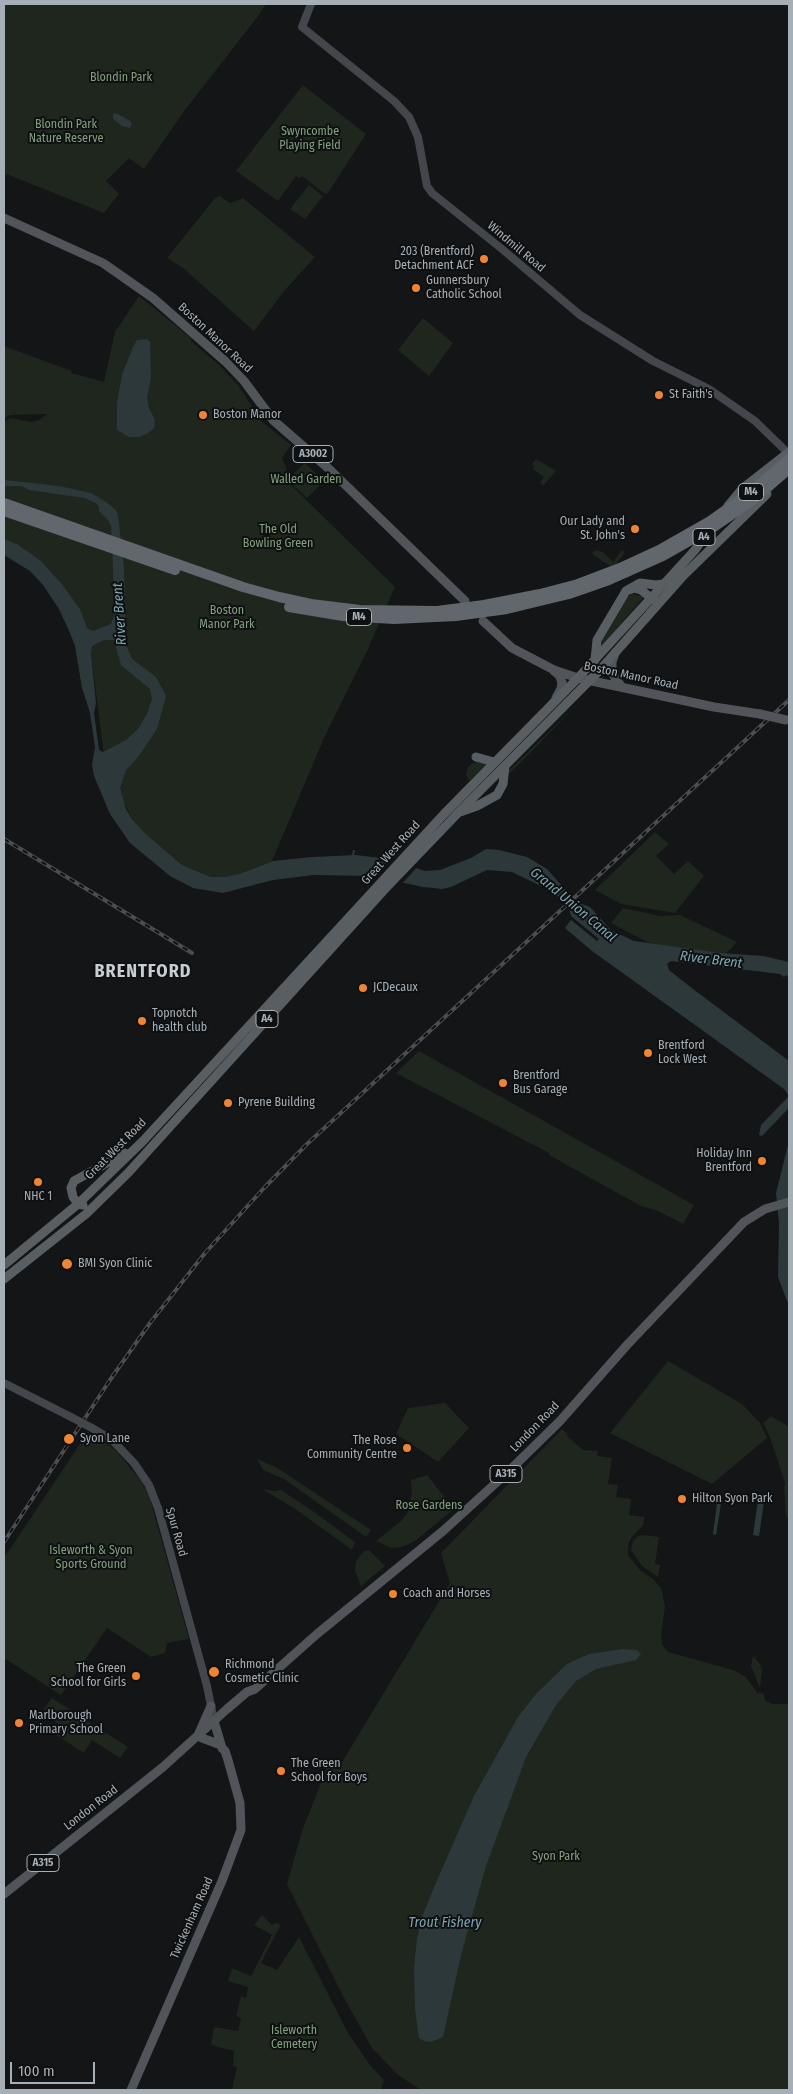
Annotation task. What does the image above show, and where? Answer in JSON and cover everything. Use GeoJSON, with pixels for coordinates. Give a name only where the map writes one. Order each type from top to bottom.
{"type":"FeatureCollection","features":[{"type":"Feature","properties":{"kind":"highway","name":"M4"},"geometry":{"type":"LineString","coordinates":[[4,503],[279,598],[360,610],[437,610],[484,605],[540,594],[578,584],[620,568],[659,550],[710,521],[748,494],[789,454]]}},
{"type":"Feature","properties":{"kind":"highway","name":"Great West Road"},"geometry":{"type":"LineString","coordinates":[[4,1279],[48,1246],[102,1199],[172,1126],[225,1065],[385,890],[617,651],[654,600],[663,584],[695,550],[742,488],[789,454]]}},
{"type":"Feature","properties":{"kind":"highway","name":"M4"},"geometry":{"type":"LineString","coordinates":[[4,511],[234,591],[276,603],[343,616],[426,618],[468,615],[525,606],[569,594],[623,574],[678,548],[714,527],[753,500],[789,468]]}},
{"type":"Feature","properties":{"kind":"highway","name":"Great West Road"},"geometry":{"type":"LineString","coordinates":[[4,1265],[78,1204],[143,1141],[411,849],[494,762],[654,600],[789,474]]}},
{"type":"Feature","properties":{"kind":"highway"},"geometry":{"type":"LineString","coordinates":[[595,660],[597,640],[629,588],[645,582],[656,585],[663,584]]}},
{"type":"Feature","properties":{"kind":"highway"},"geometry":{"type":"LineString","coordinates":[[623,596],[630,590],[638,589],[654,600]]}},
{"type":"Feature","properties":{"kind":"highway"},"geometry":{"type":"LineString","coordinates":[[476,757],[494,762]]}},
{"type":"Feature","properties":{"kind":"highway","name":"A4"},"geometry":{"type":"LineString","coordinates":[[458,813],[497,795],[502,788],[505,766]]}},
{"type":"Feature","properties":{"kind":"highway"},"geometry":{"type":"LineString","coordinates":[[102,1199],[87,1205],[78,1204],[71,1193],[74,1181],[111,1162],[143,1141]]}},
{"type":"Feature","properties":{"kind":"main road","name":"Windmill Road"},"geometry":{"type":"LineString","coordinates":[[311,4],[302,27],[388,96],[409,117],[418,137],[427,186],[432,193],[580,315],[653,361],[709,389],[755,420],[789,454]]}},
{"type":"Feature","properties":{"kind":"main road","name":"Boston Manor Road"},"geometry":{"type":"LineString","coordinates":[[4,218],[103,263],[153,298],[226,362],[249,387],[273,420],[328,468],[465,601]]}},
{"type":"Feature","properties":{"kind":"main road","name":"Boston Manor Road"},"geometry":{"type":"LineString","coordinates":[[483,621],[512,648],[554,670],[578,678],[714,707],[788,720]]}},
{"type":"Feature","properties":{"kind":"main road"},"geometry":{"type":"LineString","coordinates":[[617,651],[612,662],[612,671],[614,678],[622,687]]}},
{"type":"Feature","properties":{"kind":"main road"},"geometry":{"type":"LineString","coordinates":[[554,670],[559,675],[562,686],[555,701]]}},
{"type":"Feature","properties":{"kind":"main road","name":"London Road"},"geometry":{"type":"LineString","coordinates":[[4,1894],[198,1738],[247,1692],[255,1689],[317,1634],[443,1531],[508,1472],[560,1421],[627,1345],[744,1222],[758,1212],[789,1202]]}},
{"type":"Feature","properties":{"kind":"main road","name":"Spur Road"},"geometry":{"type":"LineString","coordinates":[[4,1383],[112,1440],[134,1463],[148,1486],[158,1508],[217,1722]]}},
{"type":"Feature","properties":{"kind":"main road"},"geometry":{"type":"LineString","coordinates":[[211,1702],[198,1738],[223,1748]]}},
{"type":"Feature","properties":{"kind":"main road","name":"Twickenham Road"},"geometry":{"type":"LineString","coordinates":[[131,2090],[222,1881],[241,1830],[241,1809],[217,1722]]}},
{"type":"Feature","properties":{"kind":"green space","name":"Blondin Park"},"geometry":{"type":"Polygon","coordinates":[[[4,4],[266,4],[185,110],[144,169],[129,158],[106,181],[119,194],[104,213],[4,173],[4,4]]]}},
{"type":"Feature","properties":{"kind":"green space","name":"Swyncombe Playing Field"},"geometry":{"type":"Polygon","coordinates":[[[303,85],[366,134],[328,193],[325,194],[302,176],[300,178],[296,176],[278,201],[236,171],[303,85]]]}},
{"type":"Feature","properties":{"kind":"green space"},"geometry":{"type":"Polygon","coordinates":[[[309,185],[323,196],[305,219],[290,209],[309,185]]]}},
{"type":"Feature","properties":{"kind":"green space"},"geometry":{"type":"Polygon","coordinates":[[[220,196],[230,203],[243,198],[315,257],[285,290],[254,331],[183,268],[167,258],[215,198],[220,196]]]}},
{"type":"Feature","properties":{"kind":"green space","name":"Boston Manor Park"},"geometry":{"type":"Polygon","coordinates":[[[139,296],[192,339],[191,341],[218,364],[238,385],[262,422],[291,445],[282,458],[286,467],[286,480],[395,587],[367,651],[324,738],[272,861],[239,874],[225,877],[211,877],[182,865],[147,835],[132,819],[105,763],[91,653],[80,609],[62,584],[40,560],[17,544],[4,539],[4,423],[10,418],[32,422],[39,420],[47,414],[10,415],[4,418],[4,346],[72,371],[71,373],[104,382],[115,332],[139,296]]]}},
{"type":"Feature","properties":{"kind":"green space"},"geometry":{"type":"Polygon","coordinates":[[[423,318],[453,343],[429,376],[398,350],[423,318]]]}},
{"type":"Feature","properties":{"kind":"green space"},"geometry":{"type":"Polygon","coordinates":[[[536,459],[556,471],[543,486],[540,483],[544,477],[533,469],[534,466],[532,464],[536,459]]]}},
{"type":"Feature","properties":{"kind":"green space","name":"Walled Garden"},"geometry":{"type":"Polygon","coordinates":[[[305,463],[324,481],[307,498],[287,480],[305,463]]]}},
{"type":"Feature","properties":{"kind":"green space"},"geometry":{"type":"Polygon","coordinates":[[[596,550],[603,552],[613,562],[622,550],[625,552],[613,568],[592,554],[596,550]]]}},
{"type":"Feature","properties":{"kind":"green space"},"geometry":{"type":"Polygon","coordinates":[[[634,594],[644,597],[600,648],[599,643],[627,597],[634,594]]]}},
{"type":"Feature","properties":{"kind":"green space"},"geometry":{"type":"Polygon","coordinates":[[[576,705],[535,748],[509,774],[509,770],[576,705]]]}},
{"type":"Feature","properties":{"kind":"green space"},"geometry":{"type":"Polygon","coordinates":[[[479,761],[486,765],[469,781],[466,774],[468,767],[479,761]]]}},
{"type":"Feature","properties":{"kind":"green space"},"geometry":{"type":"Polygon","coordinates":[[[655,832],[669,844],[656,856],[674,874],[688,861],[704,876],[675,913],[621,904],[595,890],[655,832]]]}},
{"type":"Feature","properties":{"kind":"green space"},"geometry":{"type":"Polygon","coordinates":[[[623,908],[660,916],[680,915],[737,942],[725,955],[655,946],[611,923],[623,908]]]}},
{"type":"Feature","properties":{"kind":"green space"},"geometry":{"type":"Polygon","coordinates":[[[419,1051],[694,1205],[683,1224],[658,1211],[641,1206],[549,1155],[549,1153],[396,1073],[419,1051]]]}},
{"type":"Feature","properties":{"kind":"green space"},"geometry":{"type":"Polygon","coordinates":[[[668,1361],[742,1404],[760,1423],[767,1438],[712,1484],[610,1433],[668,1361]]]}},
{"type":"Feature","properties":{"kind":"green space"},"geometry":{"type":"Polygon","coordinates":[[[445,1403],[469,1428],[438,1462],[396,1434],[408,1408],[445,1403]]]}},
{"type":"Feature","properties":{"kind":"green space"},"geometry":{"type":"Polygon","coordinates":[[[771,1416],[789,1427],[789,1519],[786,1516],[785,1483],[770,1437],[763,1423],[771,1416]]]}},
{"type":"Feature","properties":{"kind":"green space","name":"Syon Park"},"geometry":{"type":"Polygon","coordinates":[[[561,1430],[568,1434],[567,1436],[583,1450],[598,1451],[597,1456],[612,1458],[608,1484],[618,1485],[616,1497],[631,1499],[629,1515],[645,1517],[643,1525],[631,1538],[628,1545],[628,1555],[640,1570],[653,1579],[661,1588],[665,1606],[661,1636],[662,1644],[668,1652],[733,1670],[746,1677],[759,1695],[759,1692],[764,1694],[765,1701],[773,1704],[789,1704],[789,2090],[421,2090],[398,2075],[372,2048],[344,1998],[287,1884],[302,1831],[330,1760],[341,1764],[450,1583],[441,1553],[561,1430]]]}},
{"type":"Feature","properties":{"kind":"green space","name":"Isleworth & Syon Sports Ground"},"geometry":{"type":"Polygon","coordinates":[[[88,1432],[99,1436],[118,1453],[143,1483],[149,1495],[189,1639],[167,1643],[165,1653],[151,1657],[107,1628],[61,1695],[4,1658],[4,1558],[88,1432]]]}},
{"type":"Feature","properties":{"kind":"green space"},"geometry":{"type":"Polygon","coordinates":[[[257,1459],[276,1467],[371,1530],[366,1537],[284,1479],[263,1470],[257,1459]]]}},
{"type":"Feature","properties":{"kind":"green space","name":"Rose Gardens"},"geometry":{"type":"Polygon","coordinates":[[[427,1475],[454,1509],[415,1541],[402,1547],[391,1548],[376,1541],[401,1521],[408,1512],[412,1492],[411,1480],[427,1475]]]}},
{"type":"Feature","properties":{"kind":"green space"},"geometry":{"type":"Polygon","coordinates":[[[262,1489],[281,1490],[310,1509],[355,1542],[352,1550],[294,1508],[262,1489]]]}},
{"type":"Feature","properties":{"kind":"green space"},"geometry":{"type":"Polygon","coordinates":[[[638,1536],[659,1537],[655,1564],[660,1565],[658,1577],[642,1566],[631,1550],[633,1541],[638,1536]]]}},
{"type":"Feature","properties":{"kind":"green space"},"geometry":{"type":"Polygon","coordinates":[[[369,1550],[385,1566],[361,1586],[355,1571],[356,1561],[364,1551],[369,1550]]]}},
{"type":"Feature","properties":{"kind":"green space"},"geometry":{"type":"Polygon","coordinates":[[[753,1656],[760,1664],[762,1670],[760,1688],[751,1666],[753,1656]]]}},
{"type":"Feature","properties":{"kind":"green space"},"geometry":{"type":"Polygon","coordinates":[[[52,1698],[128,1747],[120,1758],[92,1740],[84,1753],[56,1735],[59,1724],[41,1713],[52,1698]]]}},
{"type":"Feature","properties":{"kind":"green space","name":"Isleworth Cemetery"},"geometry":{"type":"Polygon","coordinates":[[[262,1915],[272,1925],[276,1923],[281,1924],[261,1963],[277,1970],[299,1937],[348,2033],[370,2065],[384,2080],[381,2090],[232,2090],[237,2067],[233,2066],[234,2051],[211,2045],[214,2027],[238,2031],[241,2018],[236,2016],[241,1996],[246,1998],[248,1987],[228,1981],[232,1968],[251,1976],[272,1935],[254,1925],[262,1915]]]}},
{"type":"Feature","properties":{"kind":"water"},"geometry":{"type":"Polygon","coordinates":[[[116,113],[130,121],[132,124],[130,128],[122,126],[113,119],[113,114],[116,113]]]}},
{"type":"Feature","properties":{"kind":"water"},"geometry":{"type":"Polygon","coordinates":[[[147,339],[150,342],[151,377],[147,397],[149,408],[155,420],[154,428],[147,434],[139,437],[129,437],[117,430],[117,402],[122,375],[133,347],[137,340],[147,339]]]}},
{"type":"Feature","properties":{"kind":"water"},"geometry":{"type":"Polygon","coordinates":[[[4,480],[59,486],[91,493],[116,510],[124,567],[126,645],[132,659],[156,677],[166,696],[157,729],[138,757],[126,770],[120,788],[126,809],[132,819],[147,835],[182,865],[211,877],[225,877],[239,874],[273,861],[312,857],[356,855],[388,859],[425,871],[440,870],[471,858],[486,849],[499,850],[527,857],[547,869],[576,902],[590,907],[611,930],[634,941],[720,953],[763,956],[789,962],[789,977],[786,975],[784,977],[780,974],[671,961],[667,964],[669,970],[789,1061],[789,1096],[784,1089],[592,951],[565,928],[571,920],[597,941],[599,939],[571,916],[569,908],[564,901],[547,889],[512,872],[487,870],[451,887],[442,889],[423,887],[372,876],[313,875],[273,880],[223,893],[193,888],[170,876],[130,843],[110,814],[94,776],[92,765],[95,747],[90,713],[82,688],[75,646],[70,633],[59,609],[43,585],[30,571],[4,555],[4,539],[17,544],[40,560],[62,584],[80,609],[87,628],[93,631],[111,624],[115,613],[111,526],[99,511],[97,504],[85,498],[29,490],[22,486],[4,486],[4,480]],[[104,640],[92,646],[91,653],[96,703],[94,713],[99,750],[103,752],[126,740],[138,729],[147,714],[152,699],[150,689],[121,665],[114,640],[104,640]]]}},
{"type":"Feature","properties":{"kind":"water"},"geometry":{"type":"Polygon","coordinates":[[[789,1096],[788,1109],[762,1136],[759,1135],[761,1125],[789,1096]]]}},
{"type":"Feature","properties":{"kind":"water"},"geometry":{"type":"Polygon","coordinates":[[[789,1141],[789,1306],[778,1277],[779,1223],[776,1193],[789,1141]]]}},
{"type":"Feature","properties":{"kind":"water"},"geometry":{"type":"Polygon","coordinates":[[[759,1493],[765,1494],[759,1536],[753,1535],[759,1493]]]}},
{"type":"Feature","properties":{"kind":"water"},"geometry":{"type":"Polygon","coordinates":[[[718,1496],[722,1497],[716,1535],[713,1534],[718,1496]]]}},
{"type":"Feature","properties":{"kind":"water","name":"Trout Fishery"},"geometry":{"type":"Polygon","coordinates":[[[623,1649],[637,1650],[641,1654],[636,1660],[596,1669],[576,1681],[556,1705],[526,1757],[486,1866],[461,1955],[443,2037],[431,2042],[424,2041],[419,2038],[415,2009],[414,1967],[417,1939],[422,1917],[474,1796],[518,1717],[535,1695],[567,1664],[589,1654],[623,1649]]]}},
{"type":"Feature","properties":{"kind":"pier"},"geometry":{"type":"Polygon","coordinates":[[[391,858],[418,866],[401,885],[372,878],[391,858]]]}},
{"type":"Feature","properties":{"kind":"waterway"},"geometry":{"type":"LineString","coordinates":[[353,855],[354,851]]}},
{"type":"Feature","properties":{"kind":"railway"},"geometry":{"type":"LineString","coordinates":[[4,1542],[110,1380],[150,1323],[205,1253],[264,1188],[306,1145],[789,700]]}},
{"type":"Feature","properties":{"kind":"railway"},"geometry":{"type":"LineString","coordinates":[[4,839],[192,953]]}},
{"type":"Feature","properties":{"kind":"place","name":"203 (Brentford) Detachment ACF"},"geometry":{"type":"Point","coordinates":[484,259]}},
{"type":"Feature","properties":{"kind":"place","name":"Gunnersbury Catholic School"},"geometry":{"type":"Point","coordinates":[416,288]}},
{"type":"Feature","properties":{"kind":"place","name":"St Faith's"},"geometry":{"type":"Point","coordinates":[659,395]}},
{"type":"Feature","properties":{"kind":"place","name":"Boston Manor"},"geometry":{"type":"Point","coordinates":[203,415]}},
{"type":"Feature","properties":{"kind":"place","name":"Our Lady and St. John's"},"geometry":{"type":"Point","coordinates":[635,529]}},
{"type":"Feature","properties":{"kind":"place","name":"JCDecaux"},"geometry":{"type":"Point","coordinates":[363,988]}},
{"type":"Feature","properties":{"kind":"place","name":"Topnotch health club"},"geometry":{"type":"Point","coordinates":[142,1021]}},
{"type":"Feature","properties":{"kind":"place","name":"Brentford Lock West"},"geometry":{"type":"Point","coordinates":[648,1053]}},
{"type":"Feature","properties":{"kind":"place","name":"Brentford Bus Garage"},"geometry":{"type":"Point","coordinates":[503,1083]}},
{"type":"Feature","properties":{"kind":"place","name":"Pyrene Building"},"geometry":{"type":"Point","coordinates":[228,1103]}},
{"type":"Feature","properties":{"kind":"place","name":"Holiday Inn Brentford"},"geometry":{"type":"Point","coordinates":[762,1161]}},
{"type":"Feature","properties":{"kind":"place","name":"NHC 1"},"geometry":{"type":"Point","coordinates":[38,1182]}},
{"type":"Feature","properties":{"kind":"place","name":"BMI Syon Clinic"},"geometry":{"type":"Point","coordinates":[67,1264]}},
{"type":"Feature","properties":{"kind":"place","name":"Syon Lane"},"geometry":{"type":"Point","coordinates":[69,1439]}},
{"type":"Feature","properties":{"kind":"place","name":"The Rose Community Centre"},"geometry":{"type":"Point","coordinates":[407,1448]}},
{"type":"Feature","properties":{"kind":"place","name":"Hilton Syon Park"},"geometry":{"type":"Point","coordinates":[682,1499]}},
{"type":"Feature","properties":{"kind":"place","name":"Coach and Horses"},"geometry":{"type":"Point","coordinates":[393,1594]}},
{"type":"Feature","properties":{"kind":"place","name":"Richmond Cosmetic Clinic"},"geometry":{"type":"Point","coordinates":[214,1672]}},
{"type":"Feature","properties":{"kind":"place","name":"The Green School for Girls"},"geometry":{"type":"Point","coordinates":[136,1676]}},
{"type":"Feature","properties":{"kind":"place","name":"Marlborough Primary School"},"geometry":{"type":"Point","coordinates":[19,1723]}},
{"type":"Feature","properties":{"kind":"place","name":"The Green School for Boys"},"geometry":{"type":"Point","coordinates":[281,1771]}},
{"type":"Feature","properties":{"kind":"district","name":"BRENTFORD"},"geometry":{"type":"Point","coordinates":[143,972]}},
{"type":"Feature","properties":{"kind":"park label","name":"Blondin Park Nature Reserve"},"geometry":{"type":"Point","coordinates":[66,132]}},
{"type":"Feature","properties":{"kind":"park label","name":"The Old Bowling Green"},"geometry":{"type":"Point","coordinates":[278,537]}},
{"type":"Feature","properties":{"kind":"water label","name":"River Brent"},"geometry":{"type":"Point","coordinates":[120,614]}},
{"type":"Feature","properties":{"kind":"water label","name":"Grand Union Canal"},"geometry":{"type":"Point","coordinates":[573,905]}},
{"type":"Feature","properties":{"kind":"water label","name":"River Brent"},"geometry":{"type":"Point","coordinates":[711,960]}}]}
